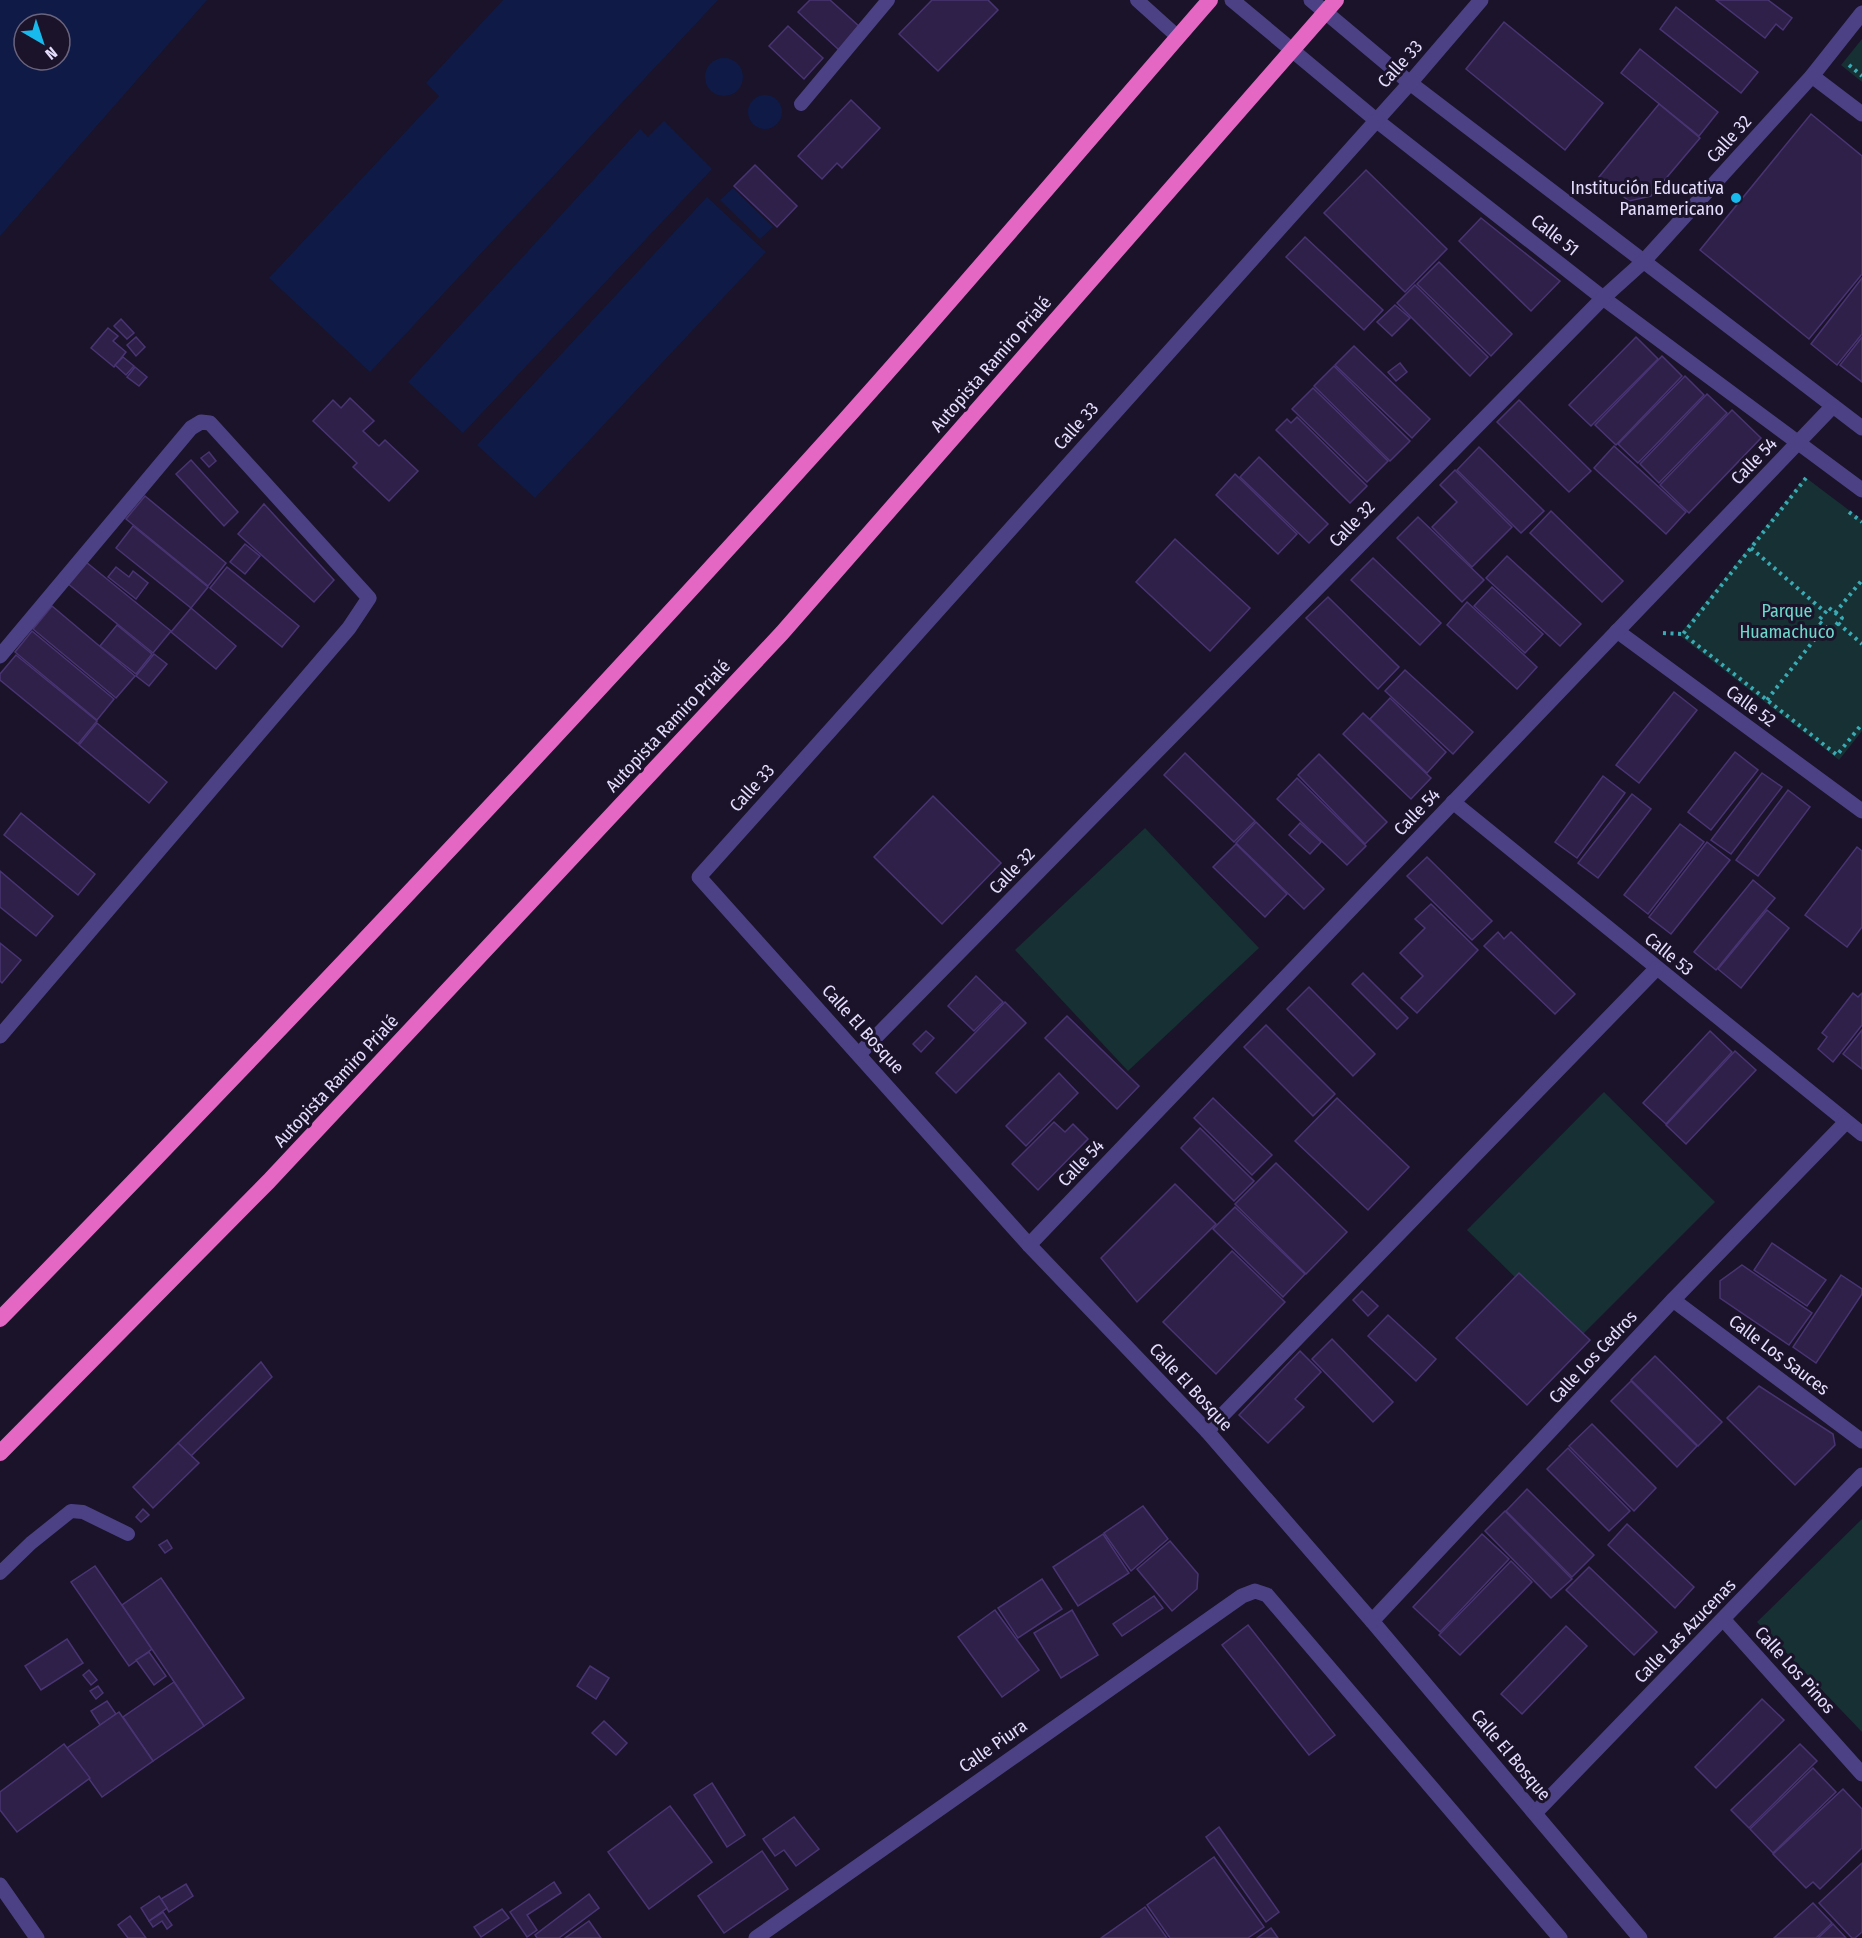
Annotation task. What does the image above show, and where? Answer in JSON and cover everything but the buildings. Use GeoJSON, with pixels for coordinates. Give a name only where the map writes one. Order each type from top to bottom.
{"type":"FeatureCollection","features":[{"type":"Feature","properties":{"kind":"highway"},"geometry":{"type":"LineString","coordinates":[[0,1319],[434,869],[846,419],[1210,0]]}},
{"type":"Feature","properties":{"kind":"highway","name":"Autopista Ramiro Prialé"},"geometry":{"type":"LineString","coordinates":[[0,1453],[269,1181],[782,633],[1331,6]]}},
{"type":"Feature","properties":{"kind":"street","name":"Calle 51"},"geometry":{"type":"LineString","coordinates":[[1232,0],[1376,120],[1603,298],[1862,490]]}},
{"type":"Feature","properties":{"kind":"street","name":"Calle 51"},"geometry":{"type":"LineString","coordinates":[[1311,0],[1331,6],[1410,83],[1862,428]]}},
{"type":"Feature","properties":{"kind":"street","name":"Calle 33"},"geometry":{"type":"LineString","coordinates":[[699,877],[1410,83],[1481,0]]}},
{"type":"Feature","properties":{"kind":"street","name":"Calle 32"},"geometry":{"type":"LineString","coordinates":[[859,1054],[1603,298],[1643,262],[1812,75],[1862,13]]}},
{"type":"Feature","properties":{"kind":"street"},"geometry":{"type":"LineString","coordinates":[[1812,75],[1862,114]]}},
{"type":"Feature","properties":{"kind":"street","name":"Calle 54"},"geometry":{"type":"LineString","coordinates":[[1029,1245],[1833,406]]}},
{"type":"Feature","properties":{"kind":"street"},"geometry":{"type":"LineString","coordinates":[[0,656],[191,428],[201,422],[210,423],[369,598],[350,628],[0,1036]]}},
{"type":"Feature","properties":{"kind":"street","name":"Calle 52"},"geometry":{"type":"LineString","coordinates":[[1617,632],[1862,811]]}},
{"type":"Feature","properties":{"kind":"street","name":"Calle 53"},"geometry":{"type":"LineString","coordinates":[[1453,802],[1862,1134]]}},
{"type":"Feature","properties":{"kind":"street","name":"Calle El Bosque"},"geometry":{"type":"LineString","coordinates":[[699,877],[1029,1245],[1207,1431],[1372,1621],[1640,1938]]}},
{"type":"Feature","properties":{"kind":"street"},"geometry":{"type":"LineString","coordinates":[[1207,1431],[1656,969]]}},
{"type":"Feature","properties":{"kind":"street","name":"Calle Los Cedros"},"geometry":{"type":"LineString","coordinates":[[1372,1621],[1673,1300],[1846,1122]]}},
{"type":"Feature","properties":{"kind":"street","name":"Calle Los Sauces"},"geometry":{"type":"LineString","coordinates":[[1673,1300],[1862,1441]]}},
{"type":"Feature","properties":{"kind":"street","name":"Calle Las Azucenas"},"geometry":{"type":"LineString","coordinates":[[1535,1813],[1862,1475]]}},
{"type":"Feature","properties":{"kind":"street","name":"Calle Piura"},"geometry":{"type":"LineString","coordinates":[[756,1938],[1166,1648],[1242,1596],[1255,1591],[1267,1595],[1560,1938]]}},
{"type":"Feature","properties":{"kind":"street","name":"Calle Los Pinos"},"geometry":{"type":"LineString","coordinates":[[1723,1619],[1862,1774]]}},
{"type":"Feature","properties":{"kind":"street"},"geometry":{"type":"LineString","coordinates":[[0,1886],[37,1938]]}},
{"type":"Feature","properties":{"kind":"lane"},"geometry":{"type":"LineString","coordinates":[[801,104],[888,0]]}},
{"type":"Feature","properties":{"kind":"lane"},"geometry":{"type":"LineString","coordinates":[[1137,0],[1178,36]]}},
{"type":"Feature","properties":{"kind":"lane"},"geometry":{"type":"LineString","coordinates":[[0,1573],[31,1543],[71,1511],[83,1512],[128,1534]]}},
{"type":"Feature","properties":{"kind":"path"},"geometry":{"type":"LineString","coordinates":[[1848,65],[1862,76]]}},
{"type":"Feature","properties":{"kind":"path"},"geometry":{"type":"LineString","coordinates":[[1815,486],[1806,478],[1683,634],[1838,755],[1862,724]]}},
{"type":"Feature","properties":{"kind":"path"},"geometry":{"type":"LineString","coordinates":[[1843,508],[1862,522]]}},
{"type":"Feature","properties":{"kind":"path"},"geometry":{"type":"LineString","coordinates":[[1750,548],[1825,612]]}},
{"type":"Feature","properties":{"kind":"path"},"geometry":{"type":"LineString","coordinates":[[1835,614],[1862,580]]}},
{"type":"Feature","properties":{"kind":"path"},"geometry":{"type":"LineString","coordinates":[[1828,608],[1835,614],[1842,618],[1831,631],[1818,621],[1828,608]]}},
{"type":"Feature","properties":{"kind":"path"},"geometry":{"type":"LineString","coordinates":[[1838,623],[1862,644]]}},
{"type":"Feature","properties":{"kind":"path"},"geometry":{"type":"LineString","coordinates":[[1767,700],[1825,626]]}},
{"type":"Feature","properties":{"kind":"green space"},"geometry":{"type":"Polygon","coordinates":[[[1862,39],[1862,82],[1841,65],[1862,39]]]}},
{"type":"Feature","properties":{"kind":"green space","name":"Parque Huamachuco"},"geometry":{"type":"Polygon","coordinates":[[[1805,477],[1862,520],[1862,731],[1839,760],[1679,635],[1805,477]]]}},
{"type":"Feature","properties":{"kind":"green space"},"geometry":{"type":"Polygon","coordinates":[[[1145,828],[1259,948],[1128,1071],[1015,950],[1145,828]]]}},
{"type":"Feature","properties":{"kind":"green space"},"geometry":{"type":"Polygon","coordinates":[[[1604,1092],[1715,1202],[1578,1339],[1467,1230],[1604,1092]]]}},
{"type":"Feature","properties":{"kind":"green space"},"geometry":{"type":"Polygon","coordinates":[[[1862,1519],[1862,1732],[1757,1622],[1862,1519]]]}},
{"type":"Feature","properties":{"kind":"water"},"geometry":{"type":"Polygon","coordinates":[[[0,0],[207,0],[0,236],[0,0]]]}},
{"type":"Feature","properties":{"kind":"water"},"geometry":{"type":"Polygon","coordinates":[[[503,0],[718,0],[370,372],[269,278],[439,96],[426,83],[503,0]]]}},
{"type":"Feature","properties":{"kind":"water"},"geometry":{"type":"Polygon","coordinates":[[[724,58],[737,64],[743,77],[737,90],[724,96],[711,90],[705,77],[711,64],[724,58]]]}},
{"type":"Feature","properties":{"kind":"water"},"geometry":{"type":"Polygon","coordinates":[[[765,95],[777,100],[782,112],[777,124],[765,129],[753,124],[748,112],[753,100],[765,95]]]}},
{"type":"Feature","properties":{"kind":"water"},"geometry":{"type":"Polygon","coordinates":[[[664,121],[712,169],[463,433],[408,382],[640,129],[648,137],[664,121]]]}},
{"type":"Feature","properties":{"kind":"water"},"geometry":{"type":"Polygon","coordinates":[[[733,188],[773,227],[760,239],[720,200],[733,188]]]}},
{"type":"Feature","properties":{"kind":"water"},"geometry":{"type":"Polygon","coordinates":[[[707,197],[766,252],[535,498],[477,445],[707,197]]]}},
{"type":"Feature","properties":{"kind":"place","name":"Institución Educativa Panamericano"},"geometry":{"type":"Point","coordinates":[1736,198]}}]}
